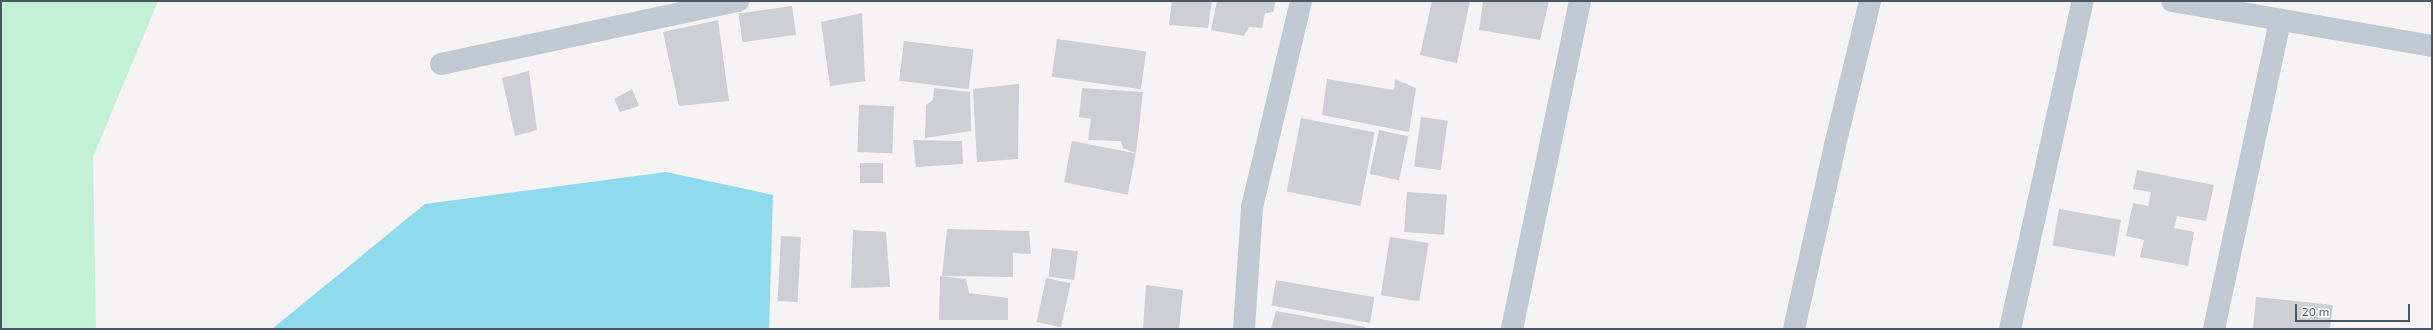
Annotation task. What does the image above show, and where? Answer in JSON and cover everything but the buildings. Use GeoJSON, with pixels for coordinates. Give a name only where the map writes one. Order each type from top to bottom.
{"type":"FeatureCollection","features":[{"type":"Feature","properties":{"kind":"street"},"geometry":{"type":"LineString","coordinates":[[441,64],[738,1]]}},
{"type":"Feature","properties":{"kind":"street"},"geometry":{"type":"LineString","coordinates":[[1244,329],[1252,207],[1302,1]]}},
{"type":"Feature","properties":{"kind":"street"},"geometry":{"type":"LineString","coordinates":[[1512,329],[1580,1]]}},
{"type":"Feature","properties":{"kind":"street"},"geometry":{"type":"LineString","coordinates":[[1794,329],[1834,145],[1870,1]]}},
{"type":"Feature","properties":{"kind":"street"},"geometry":{"type":"LineString","coordinates":[[2010,329],[2083,1]]}},
{"type":"Feature","properties":{"kind":"street"},"geometry":{"type":"LineString","coordinates":[[2172,1],[2432,46]]}},
{"type":"Feature","properties":{"kind":"street"},"geometry":{"type":"LineString","coordinates":[[2214,329],[2280,20]]}},
{"type":"Feature","properties":{"kind":"green space"},"geometry":{"type":"Polygon","coordinates":[[[1,1],[158,1],[93,157],[96,329],[1,329],[1,1]]]}},
{"type":"Feature","properties":{"kind":"water"},"geometry":{"type":"Polygon","coordinates":[[[666,172],[773,195],[769,329],[272,329],[425,204],[666,172]]]}}]}
